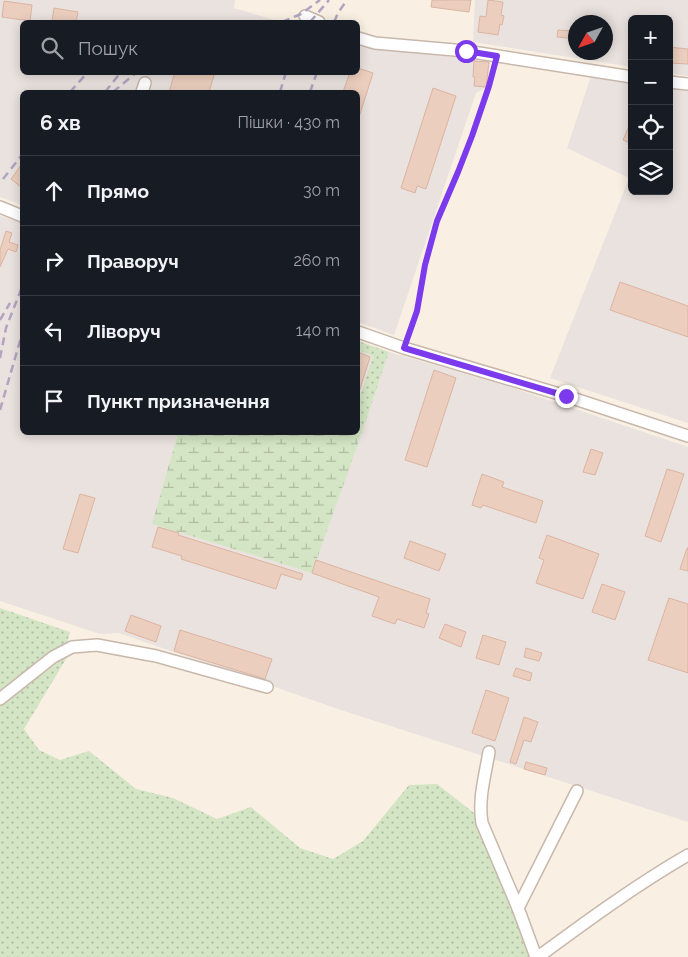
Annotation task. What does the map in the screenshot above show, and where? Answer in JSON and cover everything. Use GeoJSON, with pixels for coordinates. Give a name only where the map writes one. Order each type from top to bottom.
{"type":"FeatureCollection","features":[{"type":"Feature","properties":{"kind":"street"},"geometry":{"type":"LineString","coordinates":[[305,16],[314,20]]}},
{"type":"Feature","properties":{"kind":"street"},"geometry":{"type":"LineString","coordinates":[[360,39],[375,43],[466,51],[628,77]]}},
{"type":"Feature","properties":{"kind":"street"},"geometry":{"type":"LineString","coordinates":[[673,82],[688,84]]}},
{"type":"Feature","properties":{"kind":"street"},"geometry":{"type":"LineString","coordinates":[[0,207],[20,215]]}},
{"type":"Feature","properties":{"kind":"street"},"geometry":{"type":"LineString","coordinates":[[360,333],[404,348],[566,396],[688,436]]}},
{"type":"Feature","properties":{"kind":"street"},"geometry":{"type":"LineString","coordinates":[[0,699],[53,657],[72,648],[97,644],[156,656],[267,687]]}},
{"type":"Feature","properties":{"kind":"street"},"geometry":{"type":"LineString","coordinates":[[489,752],[480,800],[482,823],[537,957],[656,874],[688,854]]}},
{"type":"Feature","properties":{"kind":"street"},"geometry":{"type":"LineString","coordinates":[[518,908],[577,791]]}},
{"type":"Feature","properties":{"kind":"path"},"geometry":{"type":"LineString","coordinates":[[404,348],[417,311],[425,265],[437,221],[472,136],[497,56]]}},
{"type":"Feature","properties":{"kind":"shaded area"},"geometry":{"type":"Polygon","coordinates":[[[0,0],[235,0],[234,8],[274,20],[20,20],[20,75],[360,75],[360,45],[490,62],[487,87],[476,93],[394,335],[360,323],[360,90],[20,90],[20,204],[0,197],[0,0]]]}},
{"type":"Feature","properties":{"kind":"shaded area"},"geometry":{"type":"Polygon","coordinates":[[[475,0],[688,0],[688,76],[673,74],[673,15],[628,15],[628,66],[587,60],[613,60],[613,15],[568,15],[568,57],[473,42],[475,0]]]}},
{"type":"Feature","properties":{"kind":"shaded area"},"geometry":{"type":"Polygon","coordinates":[[[591,76],[628,81],[628,178],[567,148],[591,76]]]}},
{"type":"Feature","properties":{"kind":"shaded area"},"geometry":{"type":"Polygon","coordinates":[[[673,87],[688,89],[688,423],[550,378],[628,181],[628,195],[673,195],[673,87]]]}},
{"type":"Feature","properties":{"kind":"shaded area"},"geometry":{"type":"Polygon","coordinates":[[[0,216],[20,222],[20,435],[177,435],[153,524],[312,573],[389,352],[504,385],[688,447],[688,822],[341,710],[119,633],[100,634],[0,601],[0,216]]]}},
{"type":"Feature","properties":{"kind":"shaded area"},"geometry":{"type":"Polygon","coordinates":[[[360,351],[373,356],[360,397],[360,351]]]}},
{"type":"Feature","properties":{"kind":"green space"},"geometry":{"type":"Polygon","coordinates":[[[360,342],[389,352],[360,438],[351,435],[360,435],[360,397],[373,356],[360,351],[360,342]]]}},
{"type":"Feature","properties":{"kind":"green space"},"geometry":{"type":"Polygon","coordinates":[[[177,435],[352,435],[360,438],[312,573],[152,524],[177,435]]]}},
{"type":"Feature","properties":{"kind":"green space"},"geometry":{"type":"Polygon","coordinates":[[[0,608],[70,632],[67,643],[0,693],[0,608]]]}},
{"type":"Feature","properties":{"kind":"green space"},"geometry":{"type":"Polygon","coordinates":[[[69,654],[24,729],[39,750],[60,760],[89,751],[136,789],[173,798],[217,819],[251,807],[300,848],[333,859],[363,841],[409,785],[437,784],[474,813],[531,957],[0,957],[0,706],[69,654]]]}},
{"type":"Feature","properties":{"kind":"building"},"geometry":{"type":"Polygon","coordinates":[[[432,0],[471,0],[469,12],[431,7],[432,0]]]}},
{"type":"Feature","properties":{"kind":"building"},"geometry":{"type":"Polygon","coordinates":[[[488,0],[503,2],[501,15],[504,16],[498,35],[478,32],[480,16],[486,17],[488,0]]]}},
{"type":"Feature","properties":{"kind":"building"},"geometry":{"type":"Polygon","coordinates":[[[4,1],[32,5],[30,20],[2,17],[4,1]]]}},
{"type":"Feature","properties":{"kind":"building"},"geometry":{"type":"Polygon","coordinates":[[[54,8],[78,12],[76,20],[52,20],[54,8]]]}},
{"type":"Feature","properties":{"kind":"building"},"geometry":{"type":"Polygon","coordinates":[[[558,30],[568,31],[568,38],[557,37],[558,30]]]}},
{"type":"Feature","properties":{"kind":"building"},"geometry":{"type":"Polygon","coordinates":[[[673,47],[688,49],[688,64],[673,63],[673,47]]]}},
{"type":"Feature","properties":{"kind":"building"},"geometry":{"type":"Polygon","coordinates":[[[474,61],[489,62],[486,87],[474,86],[474,61]]]}},
{"type":"Feature","properties":{"kind":"building"},"geometry":{"type":"Polygon","coordinates":[[[360,69],[373,73],[360,114],[360,90],[344,90],[349,75],[360,75],[360,69]]]}},
{"type":"Feature","properties":{"kind":"building"},"geometry":{"type":"Polygon","coordinates":[[[174,75],[214,75],[210,90],[170,90],[174,75]]]}},
{"type":"Feature","properties":{"kind":"building"},"geometry":{"type":"Polygon","coordinates":[[[433,88],[456,96],[426,189],[417,186],[415,193],[401,188],[433,88]]]}},
{"type":"Feature","properties":{"kind":"building"},"geometry":{"type":"Polygon","coordinates":[[[628,128],[628,142],[623,140],[628,128]]]}},
{"type":"Feature","properties":{"kind":"building"},"geometry":{"type":"Polygon","coordinates":[[[20,167],[20,186],[11,179],[20,167]]]}},
{"type":"Feature","properties":{"kind":"building"},"geometry":{"type":"Polygon","coordinates":[[[6,231],[12,233],[9,242],[18,245],[16,252],[8,249],[0,267],[0,250],[6,231]]]}},
{"type":"Feature","properties":{"kind":"building"},"geometry":{"type":"Polygon","coordinates":[[[620,282],[688,306],[688,337],[610,310],[620,282]]]}},
{"type":"Feature","properties":{"kind":"building"},"geometry":{"type":"Polygon","coordinates":[[[360,353],[370,357],[360,389],[360,353]]]}},
{"type":"Feature","properties":{"kind":"building"},"geometry":{"type":"Polygon","coordinates":[[[434,370],[456,378],[427,467],[405,460],[434,370]]]}},
{"type":"Feature","properties":{"kind":"building"},"geometry":{"type":"Polygon","coordinates":[[[591,449],[603,453],[595,475],[583,472],[591,449]]]}},
{"type":"Feature","properties":{"kind":"building"},"geometry":{"type":"Polygon","coordinates":[[[667,469],[684,474],[661,542],[645,536],[667,469]]]}},
{"type":"Feature","properties":{"kind":"building"},"geometry":{"type":"Polygon","coordinates":[[[482,474],[504,482],[502,487],[543,501],[536,523],[483,505],[481,508],[472,505],[482,474]]]}},
{"type":"Feature","properties":{"kind":"building"},"geometry":{"type":"Polygon","coordinates":[[[80,494],[95,498],[78,553],[63,549],[80,494]]]}},
{"type":"Feature","properties":{"kind":"building"},"geometry":{"type":"Polygon","coordinates":[[[158,527],[303,574],[301,580],[281,574],[276,589],[181,559],[182,556],[152,547],[158,527]]]}},
{"type":"Feature","properties":{"kind":"building"},"geometry":{"type":"Polygon","coordinates":[[[547,535],[599,554],[583,599],[536,583],[544,560],[539,558],[547,535]]]}},
{"type":"Feature","properties":{"kind":"building"},"geometry":{"type":"Polygon","coordinates":[[[410,541],[446,554],[439,571],[404,558],[410,541]]]}},
{"type":"Feature","properties":{"kind":"building"},"geometry":{"type":"Polygon","coordinates":[[[688,548],[688,571],[680,569],[688,548]]]}},
{"type":"Feature","properties":{"kind":"building"},"geometry":{"type":"Polygon","coordinates":[[[316,560],[430,599],[426,613],[429,614],[424,628],[397,619],[395,624],[372,616],[379,597],[312,573],[316,560]]]}},
{"type":"Feature","properties":{"kind":"building"},"geometry":{"type":"Polygon","coordinates":[[[602,584],[625,592],[615,620],[592,612],[602,584]]]}},
{"type":"Feature","properties":{"kind":"building"},"geometry":{"type":"Polygon","coordinates":[[[669,598],[688,604],[688,673],[648,660],[669,598]]]}},
{"type":"Feature","properties":{"kind":"building"},"geometry":{"type":"Polygon","coordinates":[[[131,615],[161,626],[156,642],[125,631],[131,615]]]}},
{"type":"Feature","properties":{"kind":"building"},"geometry":{"type":"Polygon","coordinates":[[[445,624],[466,632],[461,647],[439,638],[445,624]]]}},
{"type":"Feature","properties":{"kind":"building"},"geometry":{"type":"Polygon","coordinates":[[[180,630],[272,659],[265,679],[174,651],[180,630]]]}},
{"type":"Feature","properties":{"kind":"building"},"geometry":{"type":"Polygon","coordinates":[[[483,635],[506,642],[499,665],[476,658],[483,635]]]}},
{"type":"Feature","properties":{"kind":"building"},"geometry":{"type":"Polygon","coordinates":[[[526,648],[542,653],[539,661],[524,657],[526,648]]]}},
{"type":"Feature","properties":{"kind":"building"},"geometry":{"type":"Polygon","coordinates":[[[516,668],[532,673],[530,681],[513,676],[516,668]]]}},
{"type":"Feature","properties":{"kind":"building"},"geometry":{"type":"Polygon","coordinates":[[[486,690],[509,698],[495,741],[472,733],[486,690]]]}},
{"type":"Feature","properties":{"kind":"building"},"geometry":{"type":"Polygon","coordinates":[[[524,717],[538,722],[531,742],[524,740],[516,764],[510,762],[524,717]]]}},
{"type":"Feature","properties":{"kind":"building"},"geometry":{"type":"Polygon","coordinates":[[[526,762],[547,768],[545,775],[524,769],[526,762]]]}},
{"type":"Feature","properties":{"kind":"railway"},"geometry":{"type":"LineString","coordinates":[[287,20],[301,14],[320,0]]}},
{"type":"Feature","properties":{"kind":"railway"},"geometry":{"type":"LineString","coordinates":[[312,20],[329,0]]}},
{"type":"Feature","properties":{"kind":"railway"},"geometry":{"type":"LineString","coordinates":[[335,20],[347,0]]}},
{"type":"Feature","properties":{"kind":"railway"},"geometry":{"type":"LineString","coordinates":[[72,90],[85,75]]}},
{"type":"Feature","properties":{"kind":"railway"},"geometry":{"type":"LineString","coordinates":[[107,90],[119,75]]}},
{"type":"Feature","properties":{"kind":"railway"},"geometry":{"type":"LineString","coordinates":[[115,90],[133,75]]}},
{"type":"Feature","properties":{"kind":"railway"},"geometry":{"type":"LineString","coordinates":[[281,90],[285,75]]}},
{"type":"Feature","properties":{"kind":"railway"},"geometry":{"type":"LineString","coordinates":[[311,90],[316,75]]}},
{"type":"Feature","properties":{"kind":"railway"},"geometry":{"type":"LineString","coordinates":[[3,179],[20,158]]}},
{"type":"Feature","properties":{"kind":"railway"},"geometry":{"type":"LineString","coordinates":[[0,358],[6,328],[20,292]]}},
{"type":"Feature","properties":{"kind":"railway"},"geometry":{"type":"LineString","coordinates":[[0,320],[10,303]]}},
{"type":"Feature","properties":{"kind":"railway"},"geometry":{"type":"LineString","coordinates":[[0,410],[20,341]]}},
{"type":"Feature","properties":{"kind":"route"},"geometry":{"type":"LineString","coordinates":[[466,51],[497,56],[472,136],[437,221],[425,265],[417,311],[404,348],[566,396]]}}]}
